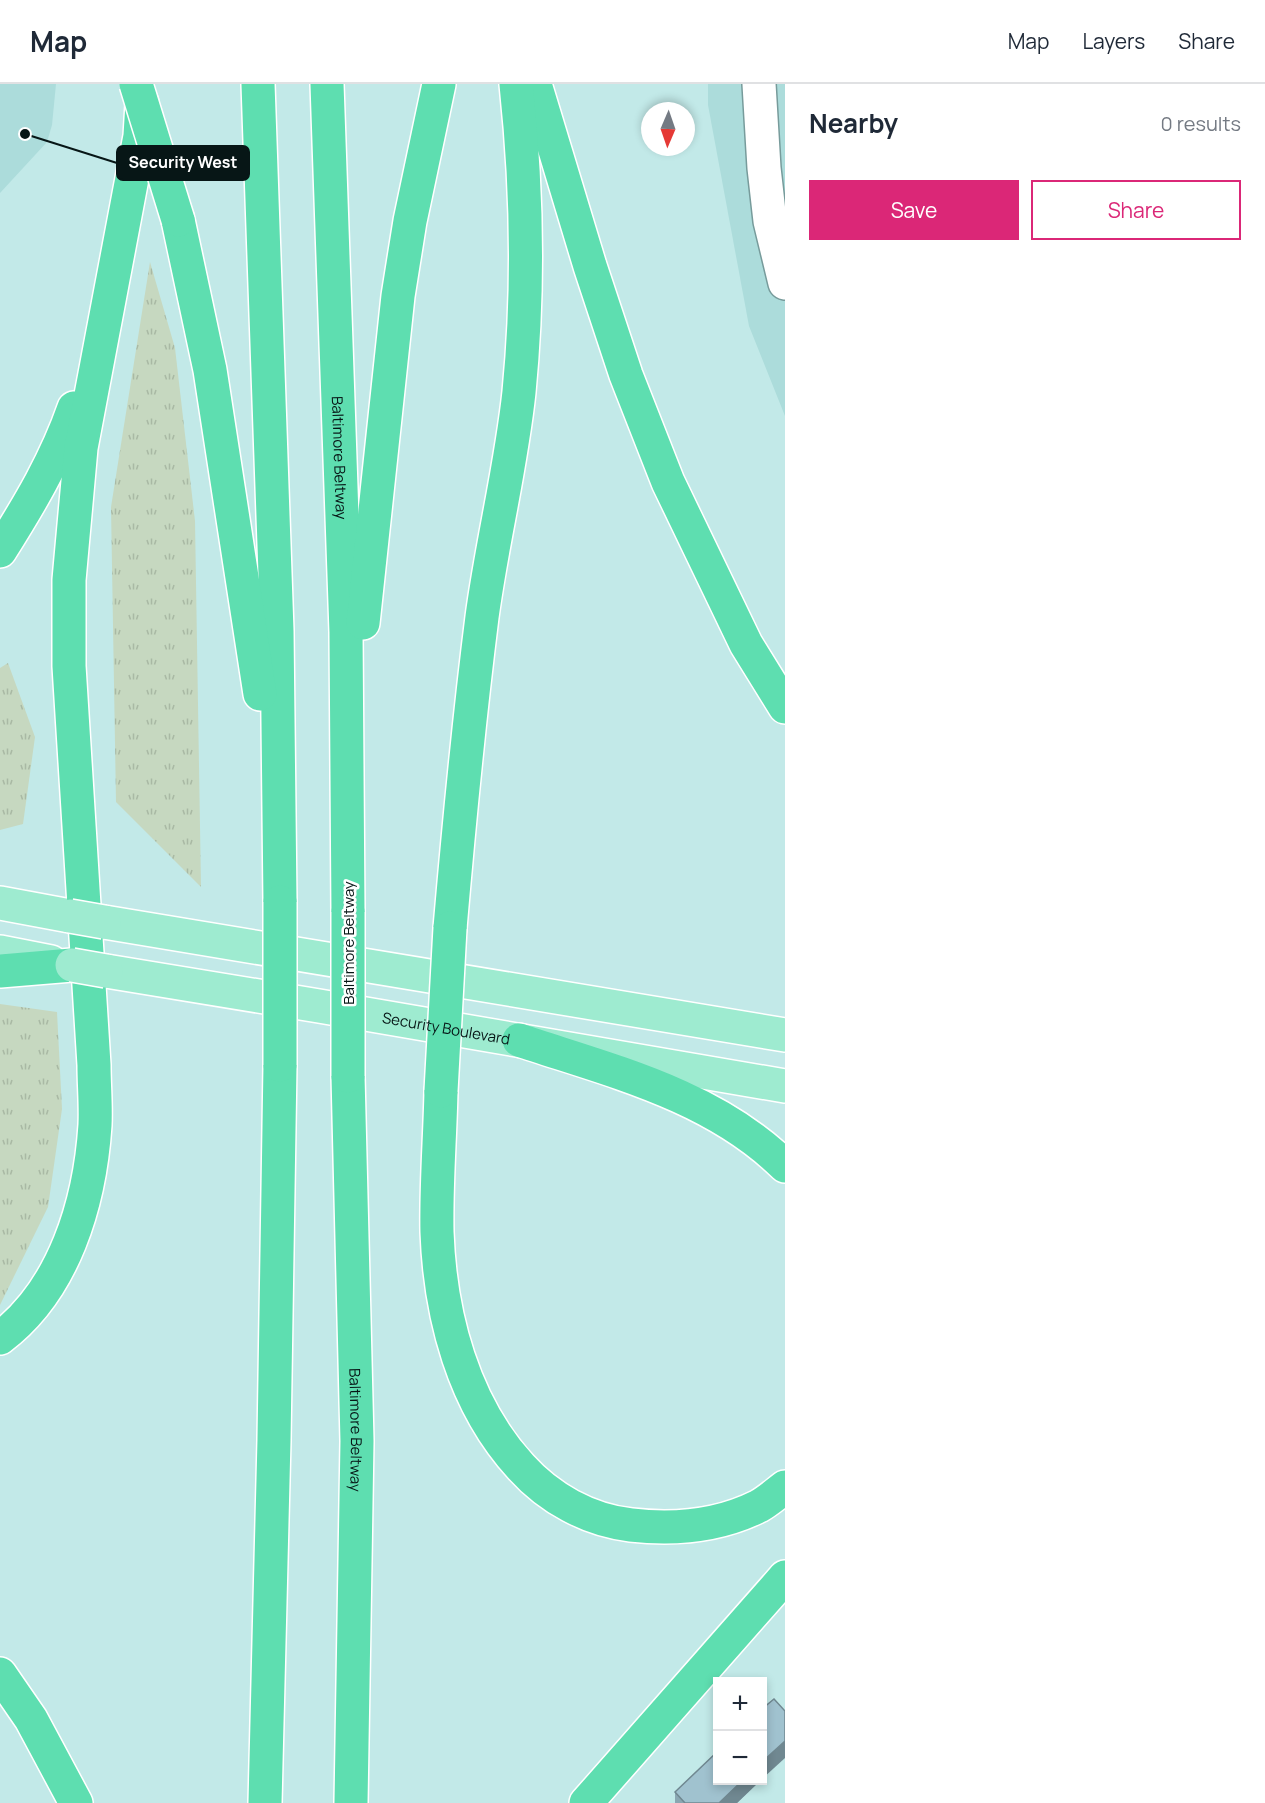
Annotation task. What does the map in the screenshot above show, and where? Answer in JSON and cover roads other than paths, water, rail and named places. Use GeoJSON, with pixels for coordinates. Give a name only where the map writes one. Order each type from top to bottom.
{"type":"FeatureCollection","features":[{"type":"Feature","properties":{"kind":"highway"},"geometry":{"type":"LineString","coordinates":[[136,84],[178,220],[213,392],[279,819]]}},
{"type":"Feature","properties":{"kind":"highway"},"geometry":{"type":"LineString","coordinates":[[0,1338],[18,1325],[45,1293],[69,1244],[82,1207],[95,1125],[94,1065],[69,666],[69,580],[81,448],[140,136],[142,84]]}},
{"type":"Feature","properties":{"kind":"highway"},"geometry":{"type":"LineString","coordinates":[[258,84],[276,619],[280,902],[280,1065],[274,1440],[265,1803]]}},
{"type":"Feature","properties":{"kind":"highway","name":"Baltimore Beltway"},"geometry":{"type":"LineString","coordinates":[[327,84],[346,632],[348,1076],[357,1441],[351,1803]]}},
{"type":"Feature","properties":{"kind":"highway"},"geometry":{"type":"LineString","coordinates":[[347,774],[398,296],[410,221],[439,84]]}},
{"type":"Feature","properties":{"kind":"highway"},"geometry":{"type":"LineString","coordinates":[[516,84],[525,231],[525,318],[518,394],[471,704],[450,928],[441,1091],[437,1232],[450,1335],[482,1412],[504,1449],[532,1479],[556,1498],[591,1516],[622,1524],[662,1528],[694,1526],[728,1518],[760,1505],[785,1487]]}},
{"type":"Feature","properties":{"kind":"highway"},"geometry":{"type":"LineString","coordinates":[[535,84],[590,266],[626,375],[668,482],[746,644],[785,707]]}},
{"type":"Feature","properties":{"kind":"highway"},"geometry":{"type":"LineString","coordinates":[[0,551],[32,501],[63,439],[106,313]]}},
{"type":"Feature","properties":{"kind":"highway"},"geometry":{"type":"LineString","coordinates":[[0,971],[72,965]]}},
{"type":"Feature","properties":{"kind":"highway"},"geometry":{"type":"LineString","coordinates":[[519,1040],[663,1088],[719,1115],[767,1148],[785,1166]]}},
{"type":"Feature","properties":{"kind":"highway"},"geometry":{"type":"LineString","coordinates":[[586,1803],[785,1577]]}},
{"type":"Feature","properties":{"kind":"highway"},"geometry":{"type":"LineString","coordinates":[[0,1674],[31,1719],[76,1803]]}},
{"type":"Feature","properties":{"kind":"main road"},"geometry":{"type":"LineString","coordinates":[[0,903],[785,1035]]}},
{"type":"Feature","properties":{"kind":"main road","name":"Security Boulevard"},"geometry":{"type":"LineString","coordinates":[[0,952],[785,1086]]}},
{"type":"Feature","properties":{"kind":"street"},"geometry":{"type":"LineString","coordinates":[[759,84],[770,221],[785,283]]}},
{"type":"Feature","properties":{"kind":"place","name":"Security West"},"geometry":{"type":"Point","coordinates":[25,134]}}]}
